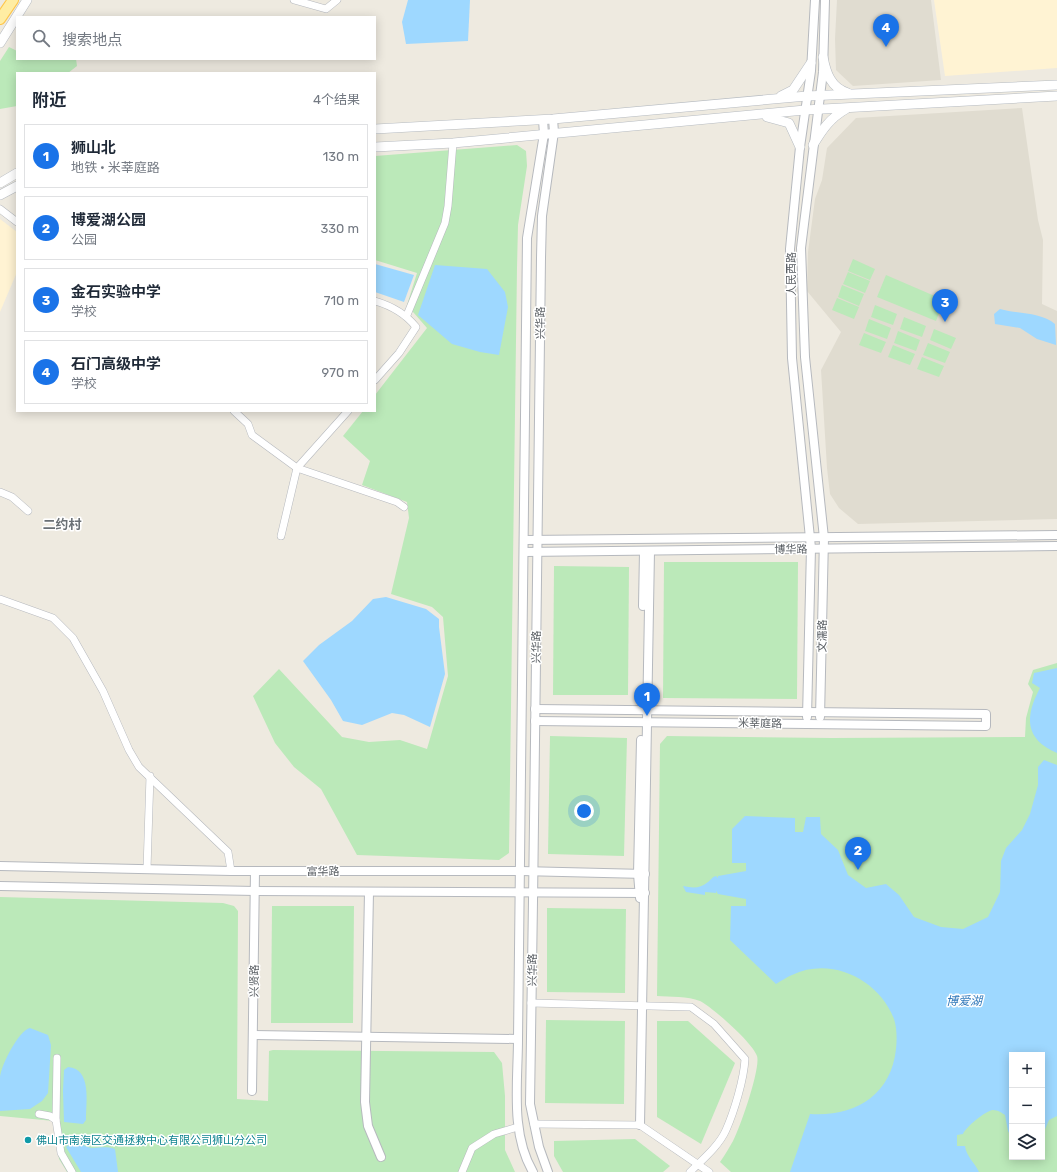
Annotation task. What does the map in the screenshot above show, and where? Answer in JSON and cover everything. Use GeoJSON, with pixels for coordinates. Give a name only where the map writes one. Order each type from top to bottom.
{"type":"FeatureCollection","features":[{"type":"Feature","properties":{"kind":"main road"},"geometry":{"type":"LineString","coordinates":[[0,19],[13,0]]}},
{"type":"Feature","properties":{"kind":"main road"},"geometry":{"type":"LineString","coordinates":[[17,16],[27,0]]}},
{"type":"Feature","properties":{"kind":"main road"},"geometry":{"type":"LineString","coordinates":[[0,43],[16,18]]}},
{"type":"Feature","properties":{"kind":"main road"},"geometry":{"type":"LineString","coordinates":[[823,57],[825,68],[832,83],[841,91],[851,94]]}},
{"type":"Feature","properties":{"kind":"main road"},"geometry":{"type":"LineString","coordinates":[[776,99],[793,90],[811,63]]}},
{"type":"Feature","properties":{"kind":"main road"},"geometry":{"type":"LineString","coordinates":[[376,129],[543,120],[820,95],[1057,85]]}},
{"type":"Feature","properties":{"kind":"main road"},"geometry":{"type":"LineString","coordinates":[[376,147],[452,143],[554,132],[805,110],[1057,96]]}},
{"type":"Feature","properties":{"kind":"main road"},"geometry":{"type":"LineString","coordinates":[[813,145],[822,128],[836,114],[848,107]]}},
{"type":"Feature","properties":{"kind":"main road"},"geometry":{"type":"LineString","coordinates":[[756,115],[783,120],[789,123],[800,147]]}},
{"type":"Feature","properties":{"kind":"main road"},"geometry":{"type":"LineString","coordinates":[[0,183],[16,174]]}},
{"type":"Feature","properties":{"kind":"main road"},"geometry":{"type":"LineString","coordinates":[[0,195],[16,187]]}},
{"type":"Feature","properties":{"kind":"street"},"geometry":{"type":"LineString","coordinates":[[294,0],[326,9],[337,0]]}},
{"type":"Feature","properties":{"kind":"street","name":"人民西路"},"geometry":{"type":"LineString","coordinates":[[811,548],[792,358],[790,249],[800,147],[811,63],[815,0]]}},
{"type":"Feature","properties":{"kind":"street","name":"文濡路"},"geometry":{"type":"LineString","coordinates":[[820,724],[824,538],[805,357],[801,248],[820,95],[825,0]]}},
{"type":"Feature","properties":{"kind":"street","name":"兴华路"},"geometry":{"type":"LineString","coordinates":[[548,1172],[544,1165],[530,1104],[532,891],[539,540],[542,223],[554,132],[553,119]]}},
{"type":"Feature","properties":{"kind":"street","name":"兴华路"},"geometry":{"type":"LineString","coordinates":[[533,1172],[525,1155],[518,1127],[518,1039],[525,540],[527,238],[544,134],[543,120]]}},
{"type":"Feature","properties":{"kind":"street"},"geometry":{"type":"LineString","coordinates":[[407,315],[444,223],[448,206],[452,143]]}},
{"type":"Feature","properties":{"kind":"street"},"geometry":{"type":"LineString","coordinates":[[0,209],[16,221]]}},
{"type":"Feature","properties":{"kind":"street"},"geometry":{"type":"LineString","coordinates":[[376,301],[386,304],[407,315],[416,327],[399,353],[376,379]]}},
{"type":"Feature","properties":{"kind":"street"},"geometry":{"type":"LineString","coordinates":[[235,412],[248,424],[252,435],[297,468],[398,502],[404,507]]}},
{"type":"Feature","properties":{"kind":"street"},"geometry":{"type":"LineString","coordinates":[[281,536],[297,468],[347,412]]}},
{"type":"Feature","properties":{"kind":"street"},"geometry":{"type":"LineString","coordinates":[[0,492],[12,496],[28,511]]}},
{"type":"Feature","properties":{"kind":"street","name":"博华路"},"geometry":{"type":"LineString","coordinates":[[525,540],[1057,535]]}},
{"type":"Feature","properties":{"kind":"street","name":"博华路"},"geometry":{"type":"LineString","coordinates":[[524,552],[1057,546]]}},
{"type":"Feature","properties":{"kind":"street","name":"文濡路"},"geometry":{"type":"LineString","coordinates":[[807,724],[811,548]]}},
{"type":"Feature","properties":{"kind":"street"},"geometry":{"type":"LineString","coordinates":[[640,1125],[646,551]]}},
{"type":"Feature","properties":{"kind":"street"},"geometry":{"type":"LineString","coordinates":[[0,599],[53,618],[73,638],[103,691],[129,750],[139,766],[228,852],[231,871]]}},
{"type":"Feature","properties":{"kind":"street","name":"米莘庭路"},"geometry":{"type":"LineString","coordinates":[[535,709],[986,714],[986,726],[535,721]]}},
{"type":"Feature","properties":{"kind":"street"},"geometry":{"type":"LineString","coordinates":[[147,869],[150,776]]}},
{"type":"Feature","properties":{"kind":"street","name":"富华路"},"geometry":{"type":"LineString","coordinates":[[0,866],[231,871],[533,871],[642,874]]}},
{"type":"Feature","properties":{"kind":"street","name":"兴贤路"},"geometry":{"type":"LineString","coordinates":[[252,1091],[255,871]]}},
{"type":"Feature","properties":{"kind":"street","name":"富华路"},"geometry":{"type":"LineString","coordinates":[[0,886],[255,891],[532,891],[642,893]]}},
{"type":"Feature","properties":{"kind":"street"},"geometry":{"type":"LineString","coordinates":[[369,892],[365,1102],[368,1126],[381,1157]]}},
{"type":"Feature","properties":{"kind":"street"},"geometry":{"type":"LineString","coordinates":[[532,1003],[690,1008],[714,1024],[745,1059],[744,1073],[726,1131],[690,1172]]}},
{"type":"Feature","properties":{"kind":"street"},"geometry":{"type":"LineString","coordinates":[[253,1035],[518,1039]]}},
{"type":"Feature","properties":{"kind":"street"},"geometry":{"type":"LineString","coordinates":[[57,1058],[56,1120],[61,1153],[72,1172]]}},
{"type":"Feature","properties":{"kind":"street"},"geometry":{"type":"LineString","coordinates":[[39,1114],[50,1116],[56,1120]]}},
{"type":"Feature","properties":{"kind":"street"},"geometry":{"type":"LineString","coordinates":[[534,1124],[640,1125],[709,1172]]}},
{"type":"Feature","properties":{"kind":"street"},"geometry":{"type":"LineString","coordinates":[[462,1172],[472,1148],[494,1134],[518,1127]]}},
{"type":"Feature","properties":{"kind":"shaded area"},"geometry":{"type":"Polygon","coordinates":[[[837,0],[931,0],[941,80],[853,86],[836,70],[835,39],[837,0]]]}},
{"type":"Feature","properties":{"kind":"shaded area"},"geometry":{"type":"Polygon","coordinates":[[[934,0],[1057,0],[1057,68],[945,76],[934,0]]]}},
{"type":"Feature","properties":{"kind":"shaded area"},"geometry":{"type":"Polygon","coordinates":[[[1022,108],[1038,220],[1043,240],[1042,304],[1057,311],[1057,519],[858,524],[839,508],[830,494],[827,468],[821,370],[841,332],[807,291],[808,252],[815,199],[822,180],[827,148],[856,118],[1022,108]]]}},
{"type":"Feature","properties":{"kind":"shaded area"},"geometry":{"type":"Polygon","coordinates":[[[0,219],[16,231],[16,274],[0,312],[0,219]]]}},
{"type":"Feature","properties":{"kind":"green space"},"geometry":{"type":"Polygon","coordinates":[[[9,47],[16,50],[16,60],[76,60],[77,66],[69,72],[16,72],[16,106],[0,109],[0,61],[9,47]]]}},
{"type":"Feature","properties":{"kind":"green space"},"geometry":{"type":"Polygon","coordinates":[[[517,145],[526,151],[527,166],[518,225],[509,853],[499,860],[357,855],[321,789],[294,767],[275,743],[253,696],[279,669],[342,737],[369,742],[400,740],[427,749],[448,676],[443,617],[432,607],[391,594],[409,518],[407,502],[362,485],[370,461],[343,436],[362,412],[376,412],[376,394],[427,328],[407,305],[417,273],[376,260],[376,156],[517,145]]]}},
{"type":"Feature","properties":{"kind":"green space"},"geometry":{"type":"Polygon","coordinates":[[[853,259],[875,269],[870,280],[848,271],[853,259]]]}},
{"type":"Feature","properties":{"kind":"green space"},"geometry":{"type":"Polygon","coordinates":[[[848,272],[870,281],[865,293],[843,284],[848,272]]]}},
{"type":"Feature","properties":{"kind":"green space"},"geometry":{"type":"Polygon","coordinates":[[[886,275],[944,300],[936,321],[877,297],[886,275]]]}},
{"type":"Feature","properties":{"kind":"green space"},"geometry":{"type":"Polygon","coordinates":[[[842,285],[864,294],[859,306],[838,297],[842,285]]]}},
{"type":"Feature","properties":{"kind":"green space"},"geometry":{"type":"Polygon","coordinates":[[[837,298],[859,307],[854,319],[832,310],[837,298]]]}},
{"type":"Feature","properties":{"kind":"green space"},"geometry":{"type":"Polygon","coordinates":[[[875,305],[897,314],[893,325],[871,317],[875,305]]]}},
{"type":"Feature","properties":{"kind":"green space"},"geometry":{"type":"Polygon","coordinates":[[[904,317],[926,326],[922,337],[900,329],[904,317]]]}},
{"type":"Feature","properties":{"kind":"green space"},"geometry":{"type":"Polygon","coordinates":[[[869,319],[891,328],[887,339],[865,331],[869,319]]]}},
{"type":"Feature","properties":{"kind":"green space"},"geometry":{"type":"Polygon","coordinates":[[[934,329],[956,338],[951,349],[930,340],[934,329]]]}},
{"type":"Feature","properties":{"kind":"green space"},"geometry":{"type":"Polygon","coordinates":[[[898,331],[920,340],[916,351],[894,343],[898,331]]]}},
{"type":"Feature","properties":{"kind":"green space"},"geometry":{"type":"Polygon","coordinates":[[[864,333],[886,342],[881,353],[859,345],[864,333]]]}},
{"type":"Feature","properties":{"kind":"green space"},"geometry":{"type":"Polygon","coordinates":[[[928,343],[950,352],[945,363],[923,355],[928,343]]]}},
{"type":"Feature","properties":{"kind":"green space"},"geometry":{"type":"Polygon","coordinates":[[[893,345],[915,354],[910,365],[888,357],[893,345]]]}},
{"type":"Feature","properties":{"kind":"green space"},"geometry":{"type":"Polygon","coordinates":[[[922,357],[944,366],[939,377],[917,369],[922,357]]]}},
{"type":"Feature","properties":{"kind":"green space"},"geometry":{"type":"Polygon","coordinates":[[[664,562],[798,562],[797,699],[663,698],[664,562]]]}},
{"type":"Feature","properties":{"kind":"green space"},"geometry":{"type":"Polygon","coordinates":[[[554,566],[629,567],[628,695],[553,695],[554,566]]]}},
{"type":"Feature","properties":{"kind":"green space"},"geometry":{"type":"Polygon","coordinates":[[[1057,663],[1057,1172],[731,1172],[720,1162],[733,1141],[745,1112],[756,1073],[757,1056],[754,1050],[732,1026],[700,1001],[685,997],[657,996],[660,744],[667,736],[832,738],[1025,737],[1026,718],[1033,692],[1028,684],[1033,670],[1057,663]]]}},
{"type":"Feature","properties":{"kind":"green space"},"geometry":{"type":"Polygon","coordinates":[[[550,736],[627,738],[624,856],[548,854],[550,736]]]}},
{"type":"Feature","properties":{"kind":"green space"},"geometry":{"type":"Polygon","coordinates":[[[0,897],[223,903],[234,906],[238,911],[237,1099],[268,1101],[269,1051],[273,1050],[494,1052],[502,1063],[505,1096],[505,1150],[515,1172],[67,1172],[59,1159],[54,1121],[0,1116],[0,897]]]}},
{"type":"Feature","properties":{"kind":"green space"},"geometry":{"type":"Polygon","coordinates":[[[272,906],[354,906],[353,1023],[271,1023],[272,906]]]}},
{"type":"Feature","properties":{"kind":"green space"},"geometry":{"type":"Polygon","coordinates":[[[547,908],[626,909],[625,993],[547,992],[547,908]]]}},
{"type":"Feature","properties":{"kind":"green space"},"geometry":{"type":"Polygon","coordinates":[[[546,1020],[625,1021],[624,1104],[545,1103],[546,1020]]]}},
{"type":"Feature","properties":{"kind":"green space"},"geometry":{"type":"Polygon","coordinates":[[[657,1021],[688,1021],[735,1063],[701,1144],[657,1117],[657,1021]]]}},
{"type":"Feature","properties":{"kind":"green space"},"geometry":{"type":"Polygon","coordinates":[[[635,1139],[670,1166],[663,1172],[563,1172],[554,1156],[554,1141],[635,1139]]]}},
{"type":"Feature","properties":{"kind":"water"},"geometry":{"type":"Polygon","coordinates":[[[408,0],[470,0],[468,41],[406,44],[402,22],[408,0]]]}},
{"type":"Feature","properties":{"kind":"water"},"geometry":{"type":"Polygon","coordinates":[[[376,264],[414,275],[404,302],[376,292],[376,264]]]}},
{"type":"Feature","properties":{"kind":"water"},"geometry":{"type":"Polygon","coordinates":[[[435,265],[487,269],[505,292],[508,307],[499,355],[480,352],[452,344],[418,315],[435,265]]]}},
{"type":"Feature","properties":{"kind":"water"},"geometry":{"type":"Polygon","coordinates":[[[1000,309],[1036,315],[1049,320],[1055,324],[1056,345],[1037,339],[1020,328],[995,324],[994,314],[1000,309]]]}},
{"type":"Feature","properties":{"kind":"water"},"geometry":{"type":"Polygon","coordinates":[[[386,597],[426,609],[439,619],[445,674],[430,727],[404,715],[392,713],[362,725],[343,721],[331,700],[303,661],[319,645],[352,621],[373,599],[386,597]]]}},
{"type":"Feature","properties":{"kind":"water"},"geometry":{"type":"Polygon","coordinates":[[[1057,668],[1057,753],[1038,741],[1030,726],[1030,717],[1035,698],[1040,688],[1032,683],[1034,673],[1057,668]]]}},
{"type":"Feature","properties":{"kind":"water","name":"博爱湖"},"geometry":{"type":"Polygon","coordinates":[[[1044,760],[1057,765],[1057,1116],[1049,1120],[1045,1129],[1045,1052],[1009,1052],[1009,1133],[1005,1115],[993,1110],[976,1120],[963,1134],[957,1135],[957,1146],[965,1146],[967,1153],[979,1172],[790,1172],[810,1114],[841,1112],[855,1107],[868,1100],[878,1091],[887,1079],[893,1065],[896,1049],[896,1026],[894,1019],[887,1005],[866,983],[852,975],[838,970],[823,968],[807,970],[790,976],[776,984],[730,940],[731,906],[746,906],[746,899],[718,894],[716,891],[716,893],[705,892],[705,895],[686,892],[683,886],[699,887],[716,876],[718,878],[718,876],[746,871],[746,863],[732,863],[732,829],[745,816],[795,818],[795,832],[803,832],[806,817],[820,817],[821,834],[838,850],[848,875],[866,888],[886,884],[899,895],[914,917],[941,927],[963,929],[988,917],[1000,892],[1001,861],[1006,848],[1022,830],[1030,814],[1038,785],[1038,767],[1044,760]]]}},
{"type":"Feature","properties":{"kind":"water"},"geometry":{"type":"Polygon","coordinates":[[[30,1028],[48,1035],[51,1045],[48,1093],[42,1101],[30,1109],[0,1111],[1,1072],[16,1041],[26,1030],[30,1028]]]}},
{"type":"Feature","properties":{"kind":"water"},"geometry":{"type":"Polygon","coordinates":[[[68,1067],[76,1069],[84,1080],[87,1104],[86,1120],[83,1124],[64,1122],[64,1070],[68,1067]]]}},
{"type":"Feature","properties":{"kind":"water"},"geometry":{"type":"Polygon","coordinates":[[[73,1142],[92,1148],[106,1147],[115,1149],[118,1172],[81,1172],[66,1147],[73,1142]]]}},
{"type":"Feature","properties":{"kind":"place","name":"石门高级中学"},"geometry":{"type":"Point","coordinates":[886,47]}},
{"type":"Feature","properties":{"kind":"place","name":"金石实验中学"},"geometry":{"type":"Point","coordinates":[945,322]}},
{"type":"Feature","properties":{"kind":"place","name":"狮山北"},"geometry":{"type":"Point","coordinates":[647,716]}},
{"type":"Feature","properties":{"kind":"place","name":"博爱湖公园"},"geometry":{"type":"Point","coordinates":[858,870]}},
{"type":"Feature","properties":{"kind":"place","name":"佛山市南海区交通拯救中心有限公司狮山分公司"},"geometry":{"type":"Point","coordinates":[28,1140]}},
{"type":"Feature","properties":{"kind":"district","name":"二约村"},"geometry":{"type":"Point","coordinates":[62,524]}}]}
